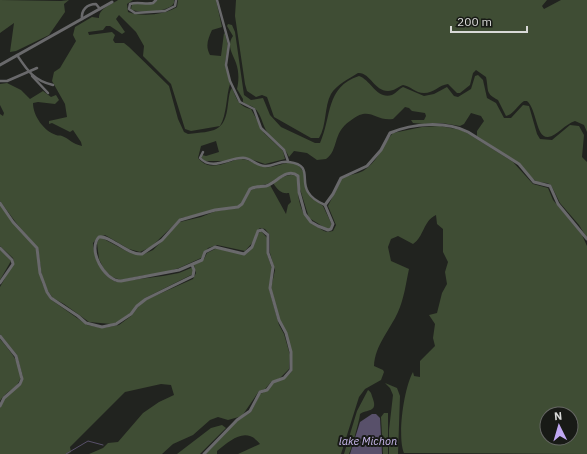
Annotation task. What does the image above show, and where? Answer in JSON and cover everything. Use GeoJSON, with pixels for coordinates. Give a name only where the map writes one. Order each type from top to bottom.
{"type":"FeatureCollection","features":[{"type":"Feature","properties":{"kind":"street"},"geometry":{"type":"LineString","coordinates":[[0,65],[116,0]]}},
{"type":"Feature","properties":{"kind":"street"},"geometry":{"type":"LineString","coordinates":[[156,0],[149,4],[134,2],[130,4],[129,9],[135,13],[165,11],[175,6],[176,0]]}},
{"type":"Feature","properties":{"kind":"street"},"geometry":{"type":"LineString","coordinates":[[217,0],[228,40],[229,52],[226,65],[234,91],[243,105],[254,109],[262,128],[284,150],[288,161]]}},
{"type":"Feature","properties":{"kind":"street"},"geometry":{"type":"LineString","coordinates":[[82,19],[83,10],[88,5],[96,4],[100,9]]}},
{"type":"Feature","properties":{"kind":"street"},"geometry":{"type":"LineString","coordinates":[[17,55],[28,72],[45,83],[53,85]]}},
{"type":"Feature","properties":{"kind":"street"},"geometry":{"type":"LineString","coordinates":[[0,81],[8,81],[37,68]]}},
{"type":"Feature","properties":{"kind":"street"},"geometry":{"type":"LineString","coordinates":[[32,75],[37,83],[48,93]]}},
{"type":"Feature","properties":{"kind":"street"},"geometry":{"type":"LineString","coordinates":[[325,205],[333,194],[341,178],[367,166],[381,150],[390,133],[420,126],[447,125],[460,128],[468,132],[519,164],[534,182],[550,186],[558,204],[587,239]]}},
{"type":"Feature","properties":{"kind":"street"},"geometry":{"type":"LineString","coordinates":[[202,152],[200,158],[209,163],[228,162],[244,158],[265,166],[288,161],[303,169],[308,192],[318,202],[325,205],[333,224],[331,229],[328,230],[307,219],[299,192],[298,176],[295,174],[288,174],[266,186],[250,189],[242,204],[238,207],[216,210],[180,220],[162,240],[142,254],[130,252],[103,237],[99,237],[96,242],[96,254],[104,272],[117,281],[164,274],[192,265],[203,258],[206,251],[215,247],[242,254],[246,253],[255,242],[258,231],[262,230],[268,235],[268,253],[273,268],[270,288],[292,355],[291,370],[284,378],[273,382],[267,390],[260,392],[250,411],[237,420],[204,454]]}},
{"type":"Feature","properties":{"kind":"street"},"geometry":{"type":"LineString","coordinates":[[0,203],[13,222],[37,248],[40,273],[47,292],[51,298],[86,323],[102,327],[116,324],[131,314],[137,306],[146,299],[193,276],[194,270],[192,265]]}},
{"type":"Feature","properties":{"kind":"street"},"geometry":{"type":"LineString","coordinates":[[0,248],[12,260],[13,264],[0,283]]}},
{"type":"Feature","properties":{"kind":"street"},"geometry":{"type":"LineString","coordinates":[[0,336],[16,356],[22,379],[20,384],[4,398],[0,406]]}},
{"type":"Feature","properties":{"kind":"green space"},"geometry":{"type":"Polygon","coordinates":[[[0,0],[69,0],[64,4],[65,12],[49,35],[16,51],[10,52],[14,23],[0,33],[0,0]]]}},
{"type":"Feature","properties":{"kind":"green space"},"geometry":{"type":"Polygon","coordinates":[[[118,0],[133,0],[127,4],[128,12],[146,15],[172,10],[177,7],[178,0],[216,0],[222,27],[212,30],[207,46],[210,55],[221,56],[224,33],[225,34],[228,45],[225,63],[230,84],[224,116],[220,126],[224,120],[232,88],[241,104],[251,109],[264,133],[283,151],[285,159],[265,164],[244,157],[228,161],[204,161],[201,157],[202,155],[206,156],[219,152],[216,141],[201,146],[198,158],[203,163],[214,166],[241,159],[265,167],[286,163],[295,164],[300,167],[304,173],[306,190],[312,198],[323,206],[332,225],[327,229],[309,218],[300,189],[299,176],[291,172],[267,184],[249,189],[241,204],[237,207],[181,218],[151,247],[140,252],[129,249],[105,235],[98,237],[93,243],[99,266],[106,275],[116,282],[163,276],[179,273],[193,268],[193,274],[145,298],[129,314],[118,322],[111,324],[89,322],[53,298],[42,277],[38,248],[17,224],[0,201],[0,114],[3,116],[4,113],[0,105],[0,84],[7,83],[21,90],[30,99],[43,91],[51,97],[56,95],[59,100],[55,104],[38,102],[33,103],[33,108],[37,118],[47,130],[82,146],[73,130],[70,132],[52,123],[49,124],[49,121],[67,117],[65,104],[52,81],[54,72],[60,68],[76,41],[73,35],[75,27],[92,17],[99,18],[101,12],[106,7],[118,0]],[[119,15],[116,19],[125,32],[122,34],[110,26],[106,26],[103,30],[88,32],[89,35],[112,32],[115,35],[113,40],[115,43],[124,43],[169,86],[178,119],[184,132],[188,134],[217,129],[220,126],[191,131],[185,129],[171,84],[143,56],[144,46],[136,32],[119,15]]]}},
{"type":"Feature","properties":{"kind":"green space"},"geometry":{"type":"Polygon","coordinates":[[[157,0],[174,0],[174,3],[171,6],[161,10],[147,12],[135,11],[131,9],[132,4],[153,4],[157,0]]]}},
{"type":"Feature","properties":{"kind":"green space"},"geometry":{"type":"Polygon","coordinates":[[[236,0],[547,0],[542,6],[544,9],[561,0],[587,0],[587,132],[584,125],[575,121],[551,136],[544,136],[541,133],[533,111],[527,101],[524,101],[511,114],[506,116],[498,100],[489,93],[486,77],[476,70],[473,73],[470,85],[460,93],[457,93],[448,84],[428,93],[418,92],[403,85],[388,91],[379,88],[366,75],[358,73],[343,82],[333,91],[327,105],[322,133],[319,138],[311,138],[274,117],[267,97],[262,95],[256,97],[247,91],[235,16],[236,0]]]}},
{"type":"Feature","properties":{"kind":"green space"},"geometry":{"type":"Polygon","coordinates":[[[228,24],[232,25],[235,32],[244,95],[251,100],[263,98],[270,115],[281,127],[315,143],[320,143],[331,104],[340,87],[359,76],[367,81],[382,95],[392,95],[403,87],[424,96],[434,94],[447,87],[454,96],[458,97],[471,89],[475,76],[478,75],[483,80],[487,98],[496,103],[504,118],[511,118],[523,105],[529,106],[537,134],[540,139],[552,140],[570,125],[579,126],[584,135],[582,157],[587,162],[587,238],[579,225],[560,203],[551,185],[537,182],[520,164],[477,136],[477,131],[484,121],[481,116],[471,113],[464,124],[460,126],[442,123],[413,123],[411,120],[424,120],[426,116],[425,113],[412,111],[405,107],[393,119],[384,119],[370,114],[363,114],[359,115],[344,126],[340,131],[333,151],[326,159],[317,160],[307,153],[294,151],[289,157],[285,150],[272,139],[267,132],[256,109],[243,102],[243,99],[237,89],[238,69],[230,47],[233,36],[227,26],[228,24]]]}},
{"type":"Feature","properties":{"kind":"green space"},"geometry":{"type":"Polygon","coordinates":[[[440,126],[461,130],[467,133],[513,162],[533,184],[548,188],[553,200],[582,235],[587,246],[587,454],[404,453],[401,424],[404,400],[413,372],[414,376],[420,377],[420,361],[435,346],[433,338],[435,324],[429,315],[437,313],[442,293],[447,284],[445,272],[448,262],[443,252],[443,229],[437,224],[436,215],[428,221],[417,241],[413,244],[398,236],[391,239],[388,247],[391,261],[409,269],[405,291],[395,319],[380,344],[375,358],[374,366],[383,370],[384,372],[381,380],[365,389],[359,397],[341,454],[238,454],[260,444],[255,439],[244,435],[233,439],[217,451],[217,454],[205,454],[236,422],[251,412],[260,394],[292,371],[292,352],[280,321],[271,288],[275,270],[270,253],[270,235],[265,229],[260,228],[257,231],[253,242],[245,251],[217,245],[208,248],[201,258],[179,268],[159,274],[121,280],[112,277],[104,269],[99,259],[97,243],[100,237],[130,253],[142,255],[153,250],[180,222],[201,217],[216,211],[238,208],[251,190],[270,185],[286,214],[288,205],[291,202],[289,193],[280,191],[273,183],[285,176],[291,175],[297,176],[300,205],[306,217],[323,231],[333,231],[336,225],[328,206],[342,178],[361,172],[373,163],[393,133],[422,127],[440,126]]]}},
{"type":"Feature","properties":{"kind":"green space"},"geometry":{"type":"Polygon","coordinates":[[[0,205],[37,250],[42,283],[50,299],[87,325],[103,328],[119,325],[131,316],[139,306],[148,299],[193,279],[196,273],[194,265],[204,259],[207,253],[217,248],[246,254],[252,248],[261,231],[268,239],[267,254],[272,269],[269,289],[279,325],[284,334],[290,355],[289,369],[280,378],[271,382],[265,389],[259,391],[242,416],[228,420],[218,417],[210,420],[193,435],[173,444],[162,454],[89,454],[103,448],[108,443],[118,442],[143,413],[159,402],[174,395],[171,385],[161,384],[125,392],[70,447],[71,452],[68,454],[0,454],[0,408],[5,397],[21,385],[23,377],[17,355],[0,334],[0,287],[14,262],[13,258],[0,246],[0,205]]]}},
{"type":"Feature","properties":{"kind":"green space"},"geometry":{"type":"Polygon","coordinates":[[[0,249],[11,261],[0,280],[0,249]]]}},
{"type":"Feature","properties":{"kind":"green space"},"geometry":{"type":"Polygon","coordinates":[[[0,339],[17,361],[21,374],[20,380],[16,386],[5,394],[0,401],[0,339]]]}},
{"type":"Feature","properties":{"kind":"green space"},"geometry":{"type":"Polygon","coordinates":[[[385,383],[397,388],[400,396],[398,454],[389,454],[389,430],[393,395],[390,388],[385,383]]]}},
{"type":"Feature","properties":{"kind":"green space"},"geometry":{"type":"Polygon","coordinates":[[[368,390],[371,394],[374,407],[371,410],[360,414],[349,454],[344,454],[357,411],[368,390]]]}},
{"type":"Feature","properties":{"kind":"green space"},"geometry":{"type":"Polygon","coordinates":[[[384,413],[388,413],[388,454],[383,454],[381,417],[384,413]]]}},
{"type":"Feature","properties":{"kind":"green space"},"geometry":{"type":"Polygon","coordinates":[[[222,425],[226,428],[200,454],[177,454],[211,428],[222,425]]]}},
{"type":"Feature","properties":{"kind":"water","name":"lake Michon"},"geometry":{"type":"Polygon","coordinates":[[[372,414],[376,414],[380,418],[382,454],[350,454],[360,422],[372,414]]]}},
{"type":"Feature","properties":{"kind":"waterway"},"geometry":{"type":"LineString","coordinates":[[66,454],[88,441],[103,445]]}}]}
